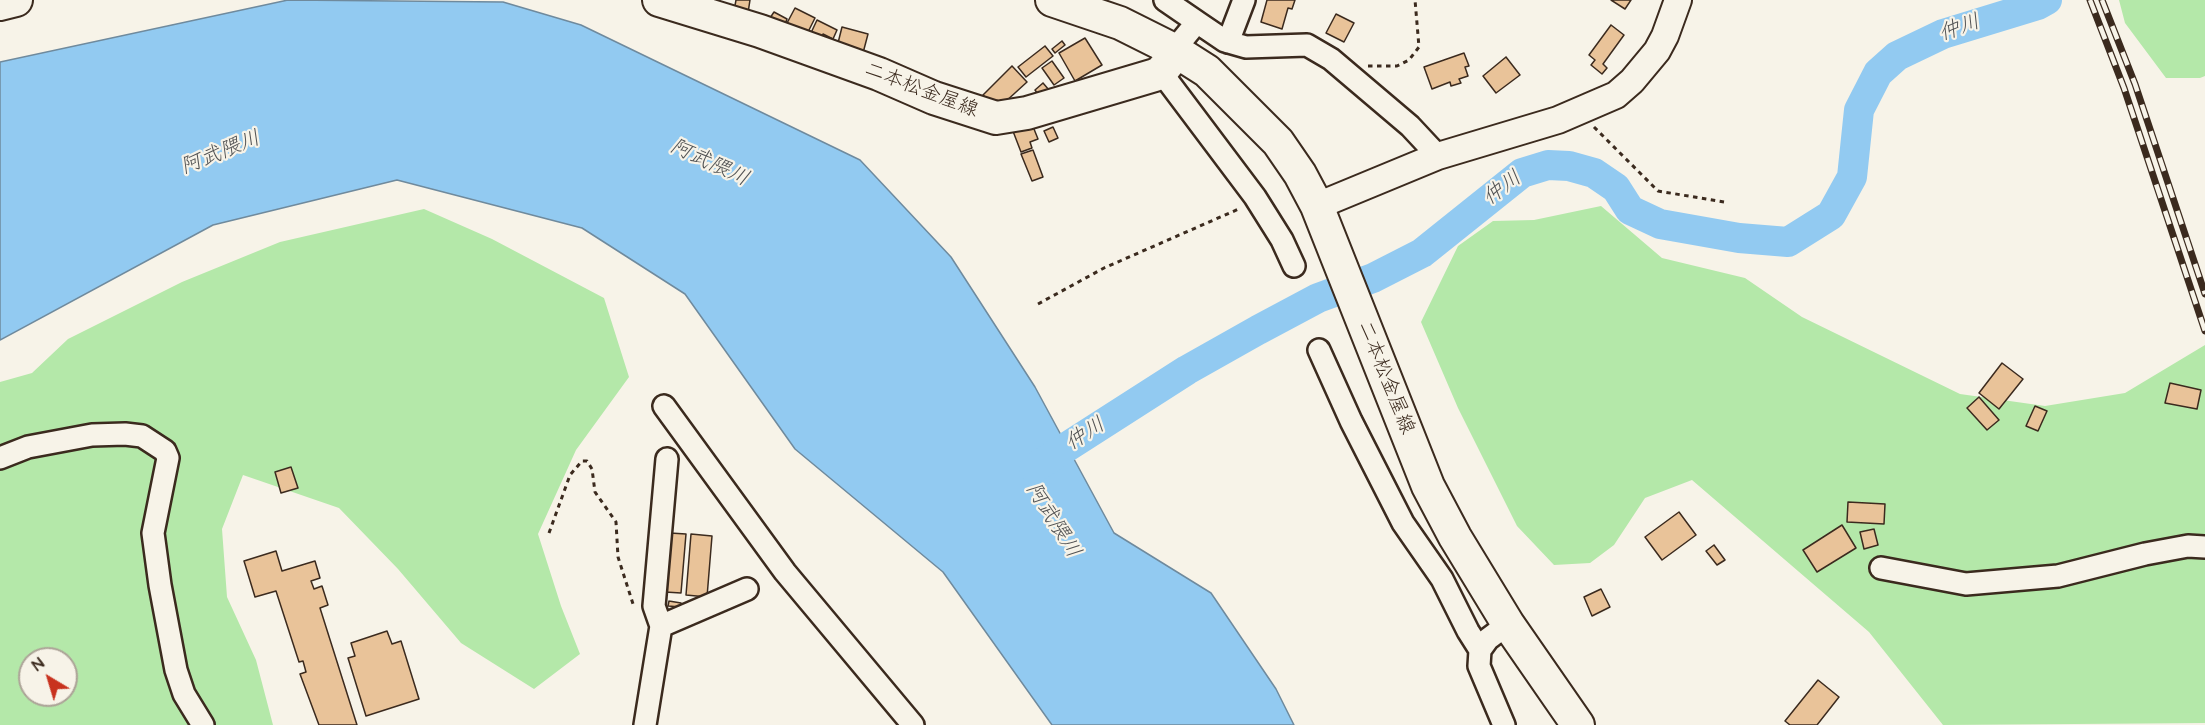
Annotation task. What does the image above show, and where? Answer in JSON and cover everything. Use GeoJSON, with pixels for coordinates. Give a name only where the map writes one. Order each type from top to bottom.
{"type":"FeatureCollection","features":[{"type":"Feature","properties":{"kind":"main road"},"geometry":{"type":"LineString","coordinates":[[0,4],[16,0]]}},
{"type":"Feature","properties":{"kind":"main road","name":"二本松金屋線"},"geometry":{"type":"LineString","coordinates":[[659,0],[691,5],[879,74],[934,98],[996,118],[1027,113],[1168,61]]}},
{"type":"Feature","properties":{"kind":"main road","name":"二本松金屋線"},"geometry":{"type":"LineString","coordinates":[[1052,0],[1120,23],[1168,61],[1207,71],[1278,142],[1300,174],[1317,206],[1428,486],[1455,537],[1508,624],[1578,725]]}},
{"type":"Feature","properties":{"kind":"street"},"geometry":{"type":"LineString","coordinates":[[1166,0],[1228,42],[1246,47],[1307,45],[1339,66],[1420,135],[1438,156]]}},
{"type":"Feature","properties":{"kind":"street"},"geometry":{"type":"LineString","coordinates":[[1228,42],[1244,0]]}},
{"type":"Feature","properties":{"kind":"street"},"geometry":{"type":"LineString","coordinates":[[1317,206],[1438,156],[1580,112],[1616,95],[1646,66],[1665,36],[1678,0]]}},
{"type":"Feature","properties":{"kind":"street"},"geometry":{"type":"LineString","coordinates":[[1197,22],[1168,61],[1282,240],[1294,266]]}},
{"type":"Feature","properties":{"kind":"street"},"geometry":{"type":"LineString","coordinates":[[1319,350],[1350,421],[1403,523],[1442,579],[1480,650]]}},
{"type":"Feature","properties":{"kind":"street"},"geometry":{"type":"LineString","coordinates":[[664,406],[785,572],[913,725]]}},
{"type":"Feature","properties":{"kind":"street"},"geometry":{"type":"LineString","coordinates":[[0,458],[28,447],[92,435],[142,436],[165,451],[168,458],[153,533],[160,585],[176,670],[184,694],[203,725]]}},
{"type":"Feature","properties":{"kind":"street"},"geometry":{"type":"LineString","coordinates":[[645,725],[661,626],[654,606],[668,459]]}},
{"type":"Feature","properties":{"kind":"street"},"geometry":{"type":"LineString","coordinates":[[1881,568],[1966,584],[2058,576],[2145,554],[2188,546],[2205,547]]}},
{"type":"Feature","properties":{"kind":"street"},"geometry":{"type":"LineString","coordinates":[[661,626],[747,589]]}},
{"type":"Feature","properties":{"kind":"street"},"geometry":{"type":"LineString","coordinates":[[1504,725],[1479,666],[1480,650],[1488,639],[1508,624]]}},
{"type":"Feature","properties":{"kind":"path"},"geometry":{"type":"LineString","coordinates":[[1339,66],[1397,66],[1409,60],[1419,47],[1414,0]]}},
{"type":"Feature","properties":{"kind":"path"},"geometry":{"type":"LineString","coordinates":[[1580,112],[1658,191],[1724,202]]}},
{"type":"Feature","properties":{"kind":"path"},"geometry":{"type":"LineString","coordinates":[[1038,304],[1104,268],[1239,209],[1255,198]]}},
{"type":"Feature","properties":{"kind":"path"},"geometry":{"type":"LineString","coordinates":[[549,533],[570,475],[582,461],[587,461],[592,469],[595,492],[616,522],[618,557],[635,611]]}},
{"type":"Feature","properties":{"kind":"green space"},"geometry":{"type":"Polygon","coordinates":[[[2119,0],[2205,0],[2205,76],[2166,78],[2125,23],[2119,0]]]}},
{"type":"Feature","properties":{"kind":"green space"},"geometry":{"type":"Polygon","coordinates":[[[1601,206],[1662,258],[1745,278],[1802,317],[1960,394],[2045,406],[2125,393],[2205,345],[2205,723],[1943,725],[1869,632],[1692,480],[1645,498],[1614,545],[1590,563],[1554,565],[1517,526],[1458,408],[1421,322],[1458,246],[1493,221],[1534,220],[1601,206]]]}},
{"type":"Feature","properties":{"kind":"green space"},"geometry":{"type":"Polygon","coordinates":[[[424,209],[492,239],[604,298],[629,377],[576,450],[538,534],[561,606],[580,654],[534,689],[461,643],[398,569],[339,508],[243,475],[222,529],[227,597],[256,660],[273,725],[0,725],[0,382],[32,373],[68,339],[182,282],[280,242],[424,209]]]}},
{"type":"Feature","properties":{"kind":"water","name":"阿武隈川"},"geometry":{"type":"Polygon","coordinates":[[[288,0],[503,2],[581,25],[860,160],[951,257],[1035,387],[1114,533],[1211,593],[1276,689],[1294,725],[1052,725],[943,572],[795,449],[685,294],[582,228],[397,180],[213,225],[0,340],[0,62],[288,0]]]}},
{"type":"Feature","properties":{"kind":"building"},"geometry":{"type":"Polygon","coordinates":[[[736,0],[750,0],[748,13],[734,11],[736,0]]]}},
{"type":"Feature","properties":{"kind":"building"},"geometry":{"type":"Polygon","coordinates":[[[1267,0],[1295,0],[1292,9],[1288,8],[1282,29],[1261,22],[1267,0]]]}},
{"type":"Feature","properties":{"kind":"building"},"geometry":{"type":"Polygon","coordinates":[[[1611,0],[1631,0],[1625,9],[1611,0]]]}},
{"type":"Feature","properties":{"kind":"building"},"geometry":{"type":"Polygon","coordinates":[[[795,8],[815,18],[806,36],[786,25],[795,8]]]}},
{"type":"Feature","properties":{"kind":"building"},"geometry":{"type":"Polygon","coordinates":[[[774,12],[787,19],[783,30],[770,18],[774,12]]]}},
{"type":"Feature","properties":{"kind":"building"},"geometry":{"type":"Polygon","coordinates":[[[1336,14],[1354,23],[1344,42],[1326,33],[1336,14]]]}},
{"type":"Feature","properties":{"kind":"building"},"geometry":{"type":"Polygon","coordinates":[[[817,20],[837,30],[833,39],[823,34],[820,40],[810,35],[817,20]]]}},
{"type":"Feature","properties":{"kind":"building"},"geometry":{"type":"Polygon","coordinates":[[[1611,25],[1624,35],[1603,64],[1607,68],[1602,74],[1591,65],[1595,60],[1589,55],[1611,25]]]}},
{"type":"Feature","properties":{"kind":"building"},"geometry":{"type":"Polygon","coordinates":[[[842,27],[868,34],[863,53],[837,47],[842,27]]]}},
{"type":"Feature","properties":{"kind":"building"},"geometry":{"type":"Polygon","coordinates":[[[1085,38],[1102,65],[1075,81],[1059,53],[1085,38]]]}},
{"type":"Feature","properties":{"kind":"building"},"geometry":{"type":"Polygon","coordinates":[[[1062,41],[1065,45],[1055,53],[1052,49],[1062,41]]]}},
{"type":"Feature","properties":{"kind":"building"},"geometry":{"type":"Polygon","coordinates":[[[1045,46],[1053,56],[1026,77],[1018,67],[1045,46]]]}},
{"type":"Feature","properties":{"kind":"building"},"geometry":{"type":"Polygon","coordinates":[[[1464,53],[1469,66],[1465,67],[1468,76],[1459,79],[1461,83],[1451,86],[1450,82],[1432,89],[1424,67],[1464,53]]]}},
{"type":"Feature","properties":{"kind":"building"},"geometry":{"type":"Polygon","coordinates":[[[1506,57],[1520,75],[1496,93],[1483,76],[1506,57]]]}},
{"type":"Feature","properties":{"kind":"building"},"geometry":{"type":"Polygon","coordinates":[[[1052,61],[1064,78],[1054,85],[1042,68],[1052,61]]]}},
{"type":"Feature","properties":{"kind":"building"},"geometry":{"type":"Polygon","coordinates":[[[1012,66],[1027,82],[1004,103],[1001,100],[995,107],[983,95],[1012,66]]]}},
{"type":"Feature","properties":{"kind":"building"},"geometry":{"type":"Polygon","coordinates":[[[1043,83],[1049,90],[1040,97],[1035,90],[1043,83]]]}},
{"type":"Feature","properties":{"kind":"building"},"geometry":{"type":"Polygon","coordinates":[[[1030,119],[1038,139],[1030,142],[1032,148],[1021,152],[1011,126],[1030,119]]]}},
{"type":"Feature","properties":{"kind":"building"},"geometry":{"type":"Polygon","coordinates":[[[1053,127],[1058,138],[1049,142],[1044,131],[1053,127]]]}},
{"type":"Feature","properties":{"kind":"building"},"geometry":{"type":"Polygon","coordinates":[[[1033,150],[1043,177],[1032,181],[1021,154],[1033,150]]]}},
{"type":"Feature","properties":{"kind":"building"},"geometry":{"type":"Polygon","coordinates":[[[2002,363],[2023,379],[1999,409],[1979,393],[2002,363]]]}},
{"type":"Feature","properties":{"kind":"building"},"geometry":{"type":"Polygon","coordinates":[[[2170,383],[2201,390],[2197,409],[2165,403],[2170,383]]]}},
{"type":"Feature","properties":{"kind":"building"},"geometry":{"type":"Polygon","coordinates":[[[1979,397],[1999,420],[1987,430],[1967,408],[1979,397]]]}},
{"type":"Feature","properties":{"kind":"building"},"geometry":{"type":"Polygon","coordinates":[[[2035,406],[2047,411],[2038,431],[2026,426],[2035,406]]]}},
{"type":"Feature","properties":{"kind":"building"},"geometry":{"type":"Polygon","coordinates":[[[291,467],[298,488],[281,493],[275,472],[291,467]]]}},
{"type":"Feature","properties":{"kind":"building"},"geometry":{"type":"Polygon","coordinates":[[[1848,502],[1885,504],[1884,524],[1847,522],[1848,502]]]}},
{"type":"Feature","properties":{"kind":"building"},"geometry":{"type":"Polygon","coordinates":[[[1679,512],[1696,535],[1662,560],[1645,537],[1679,512]]]}},
{"type":"Feature","properties":{"kind":"building"},"geometry":{"type":"Polygon","coordinates":[[[1842,525],[1856,548],[1817,572],[1803,550],[1842,525]]]}},
{"type":"Feature","properties":{"kind":"building"},"geometry":{"type":"Polygon","coordinates":[[[1874,529],[1878,545],[1864,549],[1860,532],[1874,529]]]}},
{"type":"Feature","properties":{"kind":"building"},"geometry":{"type":"Polygon","coordinates":[[[670,533],[686,534],[681,593],[665,592],[670,533]]]}},
{"type":"Feature","properties":{"kind":"building"},"geometry":{"type":"Polygon","coordinates":[[[691,534],[712,536],[707,597],[686,595],[691,534]]]}},
{"type":"Feature","properties":{"kind":"building"},"geometry":{"type":"Polygon","coordinates":[[[1714,545],[1725,560],[1717,565],[1706,551],[1714,545]]]}},
{"type":"Feature","properties":{"kind":"building"},"geometry":{"type":"Polygon","coordinates":[[[276,551],[282,571],[315,561],[320,578],[311,581],[314,589],[322,586],[328,605],[320,608],[357,725],[319,725],[300,674],[306,672],[303,661],[299,662],[276,591],[255,597],[244,561],[276,551]]]}},
{"type":"Feature","properties":{"kind":"building"},"geometry":{"type":"Polygon","coordinates":[[[1601,589],[1610,607],[1592,616],[1584,597],[1601,589]]]}},
{"type":"Feature","properties":{"kind":"building"},"geometry":{"type":"Polygon","coordinates":[[[669,601],[681,603],[681,607],[668,606],[669,601]]]}},
{"type":"Feature","properties":{"kind":"building"},"geometry":{"type":"Polygon","coordinates":[[[387,631],[392,644],[401,641],[419,699],[366,716],[348,658],[355,656],[351,643],[387,631]]]}},
{"type":"Feature","properties":{"kind":"building"},"geometry":{"type":"Polygon","coordinates":[[[1818,680],[1839,697],[1817,725],[1790,725],[1785,721],[1818,680]]]}},
{"type":"Feature","properties":{"kind":"waterway","name":"仲川"},"geometry":{"type":"LineString","coordinates":[[1034,468],[1187,370],[1258,330],[1318,298],[1373,278],[1422,253],[1522,173],[1548,165],[1569,166],[1594,173],[1616,188],[1630,210],[1660,224],[1739,238],[1788,242],[1831,215],[1852,177],[1859,110],[1878,73],[1897,56],[1943,34],[2038,5],[2047,0]]}},
{"type":"Feature","properties":{"kind":"railway"},"geometry":{"type":"LineString","coordinates":[[2090,0],[2124,88],[2205,331]]}},
{"type":"Feature","properties":{"kind":"railway"},"geometry":{"type":"LineString","coordinates":[[2102,0],[2135,84],[2205,294]]}}]}
